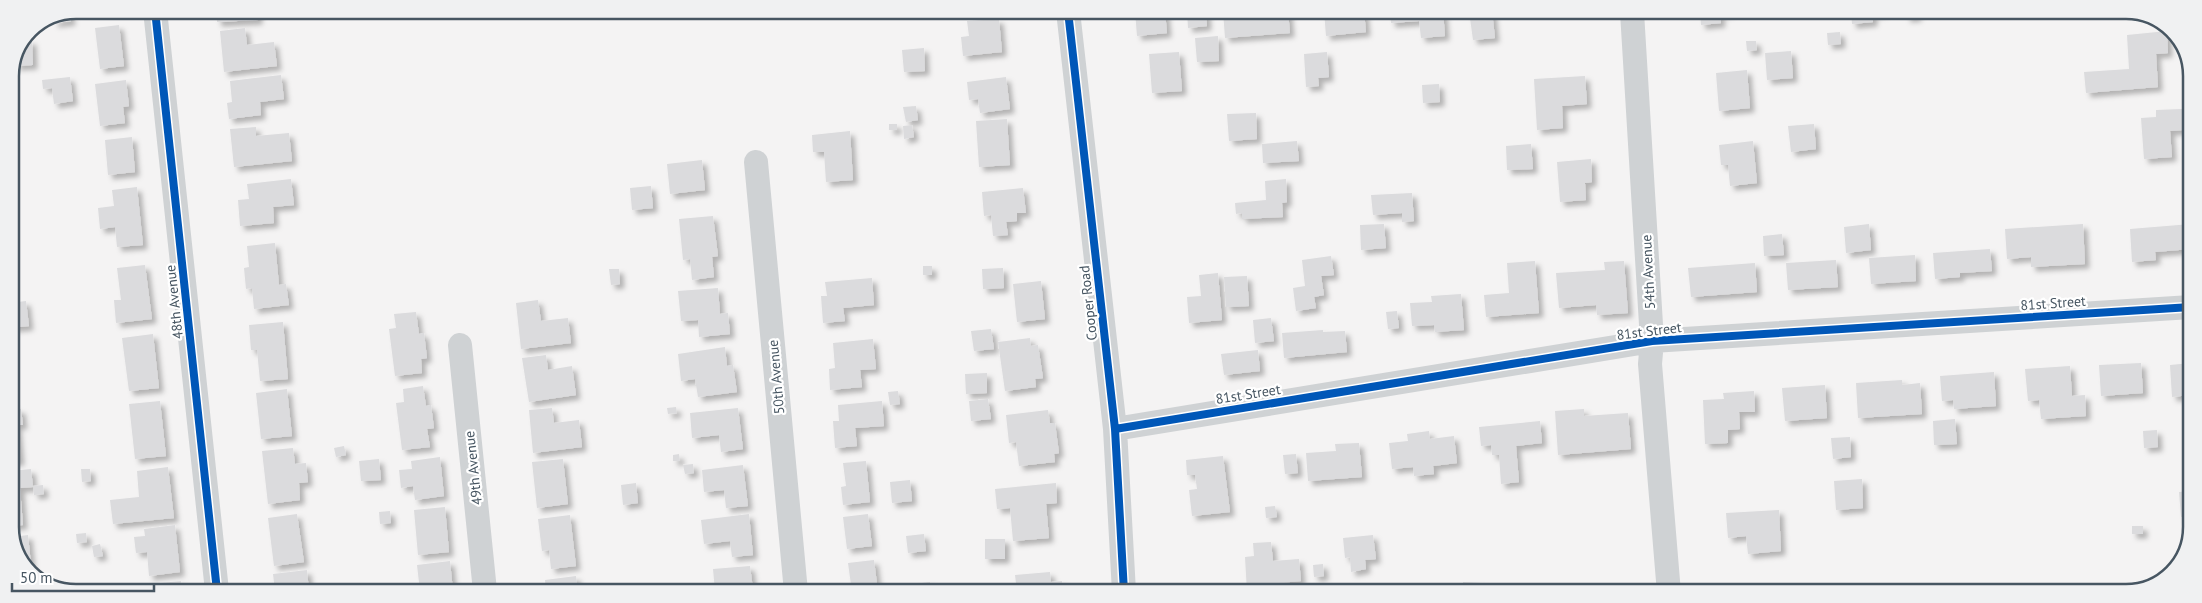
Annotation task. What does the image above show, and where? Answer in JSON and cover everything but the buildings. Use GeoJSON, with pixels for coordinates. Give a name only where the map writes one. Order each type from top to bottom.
{"type":"FeatureCollection","features":[{"type":"Feature","properties":{"kind":"street","name":"48th Avenue"},"geometry":{"type":"LineString","coordinates":[[156,19],[216,584]]}},
{"type":"Feature","properties":{"kind":"street","name":"Cooper Road"},"geometry":{"type":"LineString","coordinates":[[1069,19],[1115,429],[1124,584]]}},
{"type":"Feature","properties":{"kind":"street","name":"54th Avenue"},"geometry":{"type":"LineString","coordinates":[[1632,19],[1652,341],[1650,364],[1668,584]]}},
{"type":"Feature","properties":{"kind":"street","name":"50th Avenue"},"geometry":{"type":"LineString","coordinates":[[756,162],[795,584]]}},
{"type":"Feature","properties":{"kind":"street","name":"81st Street"},"geometry":{"type":"LineString","coordinates":[[1115,429],[1652,341],[2183,308]]}},
{"type":"Feature","properties":{"kind":"street","name":"49th Avenue"},"geometry":{"type":"LineString","coordinates":[[460,345],[484,584]]}},
{"type":"Feature","properties":{"kind":"cycle path"},"geometry":{"type":"LineString","coordinates":[[156,19],[216,584]]}},
{"type":"Feature","properties":{"kind":"cycle path"},"geometry":{"type":"LineString","coordinates":[[1069,19],[1115,429],[1124,584]]}},
{"type":"Feature","properties":{"kind":"cycle path"},"geometry":{"type":"LineString","coordinates":[[1115,429],[1652,341],[2183,308]]}}]}
